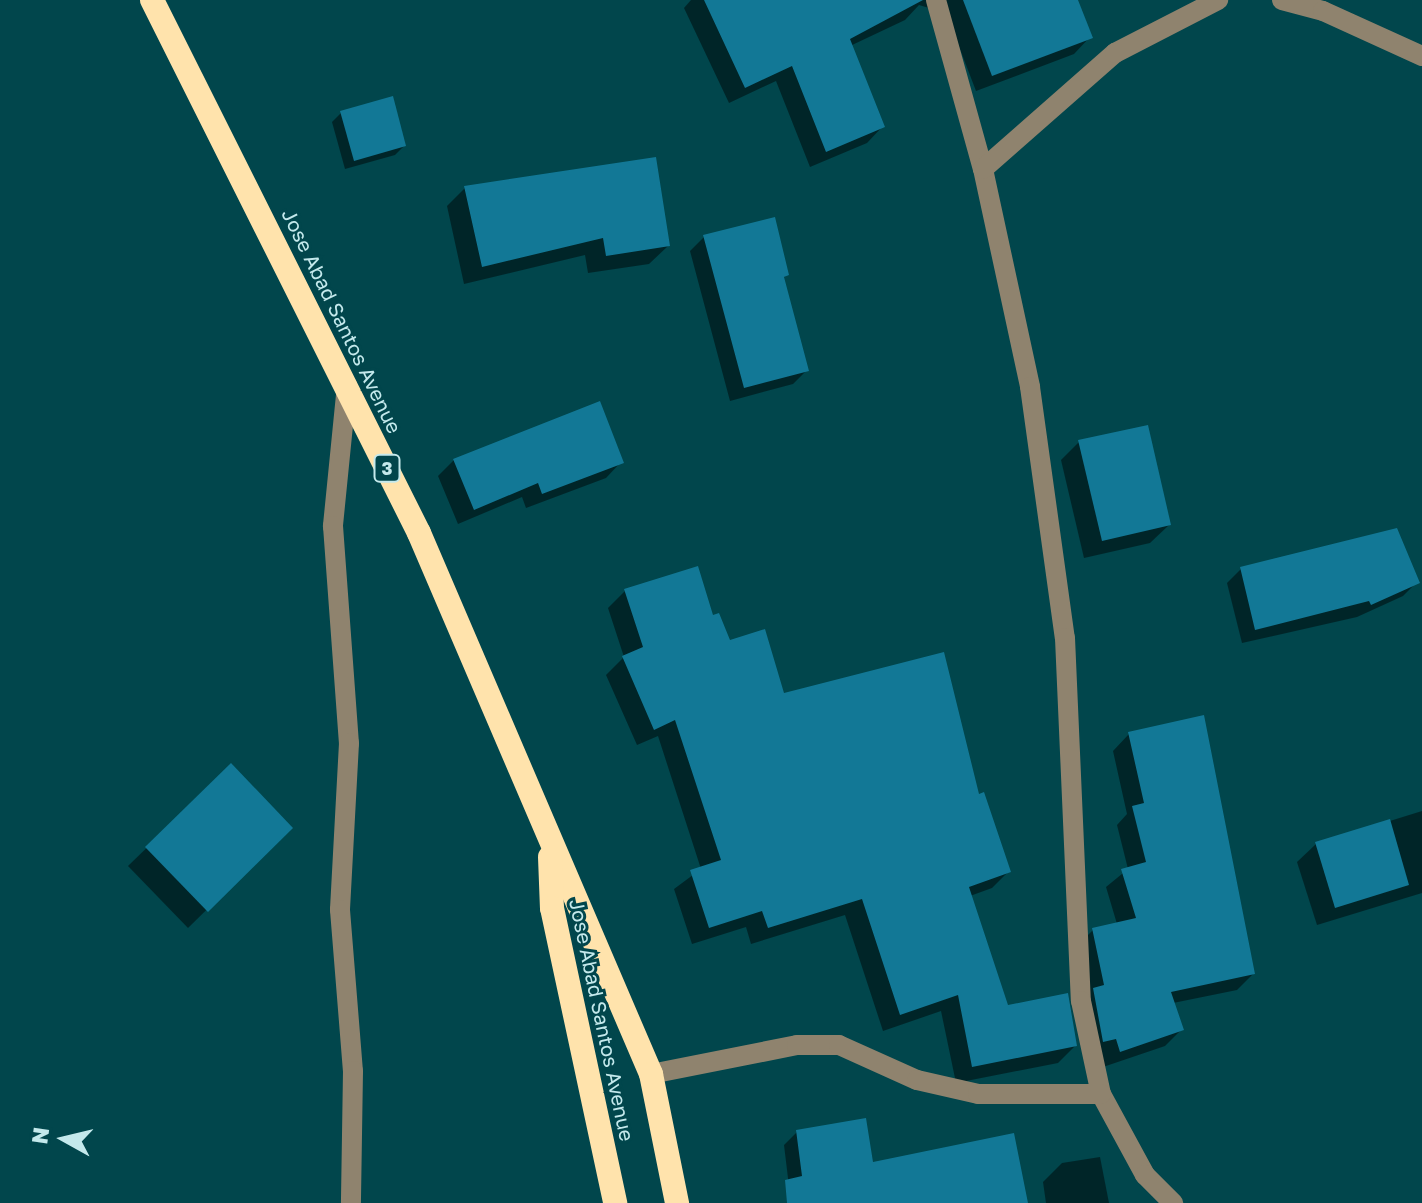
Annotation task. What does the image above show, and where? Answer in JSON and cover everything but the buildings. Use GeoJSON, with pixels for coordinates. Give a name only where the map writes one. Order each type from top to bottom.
{"type":"FeatureCollection","features":[{"type":"Feature","properties":{"kind":"highway","name":"Jose Abad Santos Avenue"},"geometry":{"type":"LineString","coordinates":[[152,0],[419,533],[550,847],[651,1074],[677,1203]]}},
{"type":"Feature","properties":{"kind":"highway","name":"Jose Abad Santos Avenue"},"geometry":{"type":"LineString","coordinates":[[550,847],[552,908],[615,1203]]}},
{"type":"Feature","properties":{"kind":"street"},"geometry":{"type":"LineString","coordinates":[[936,0],[983,169],[1030,387],[1065,638],[1081,1001],[1101,1094],[1145,1175],[1173,1203]]}},
{"type":"Feature","properties":{"kind":"street"},"geometry":{"type":"LineString","coordinates":[[983,169],[1115,53],[1218,0]]}},
{"type":"Feature","properties":{"kind":"street"},"geometry":{"type":"LineString","coordinates":[[1282,0],[1323,11],[1422,56]]}},
{"type":"Feature","properties":{"kind":"street"},"geometry":{"type":"LineString","coordinates":[[347,384],[333,526],[349,743],[340,910],[353,1071],[351,1203]]}},
{"type":"Feature","properties":{"kind":"street"},"geometry":{"type":"LineString","coordinates":[[651,1074],[797,1045],[839,1045],[917,1080],[978,1094],[1101,1094]]}}]}
